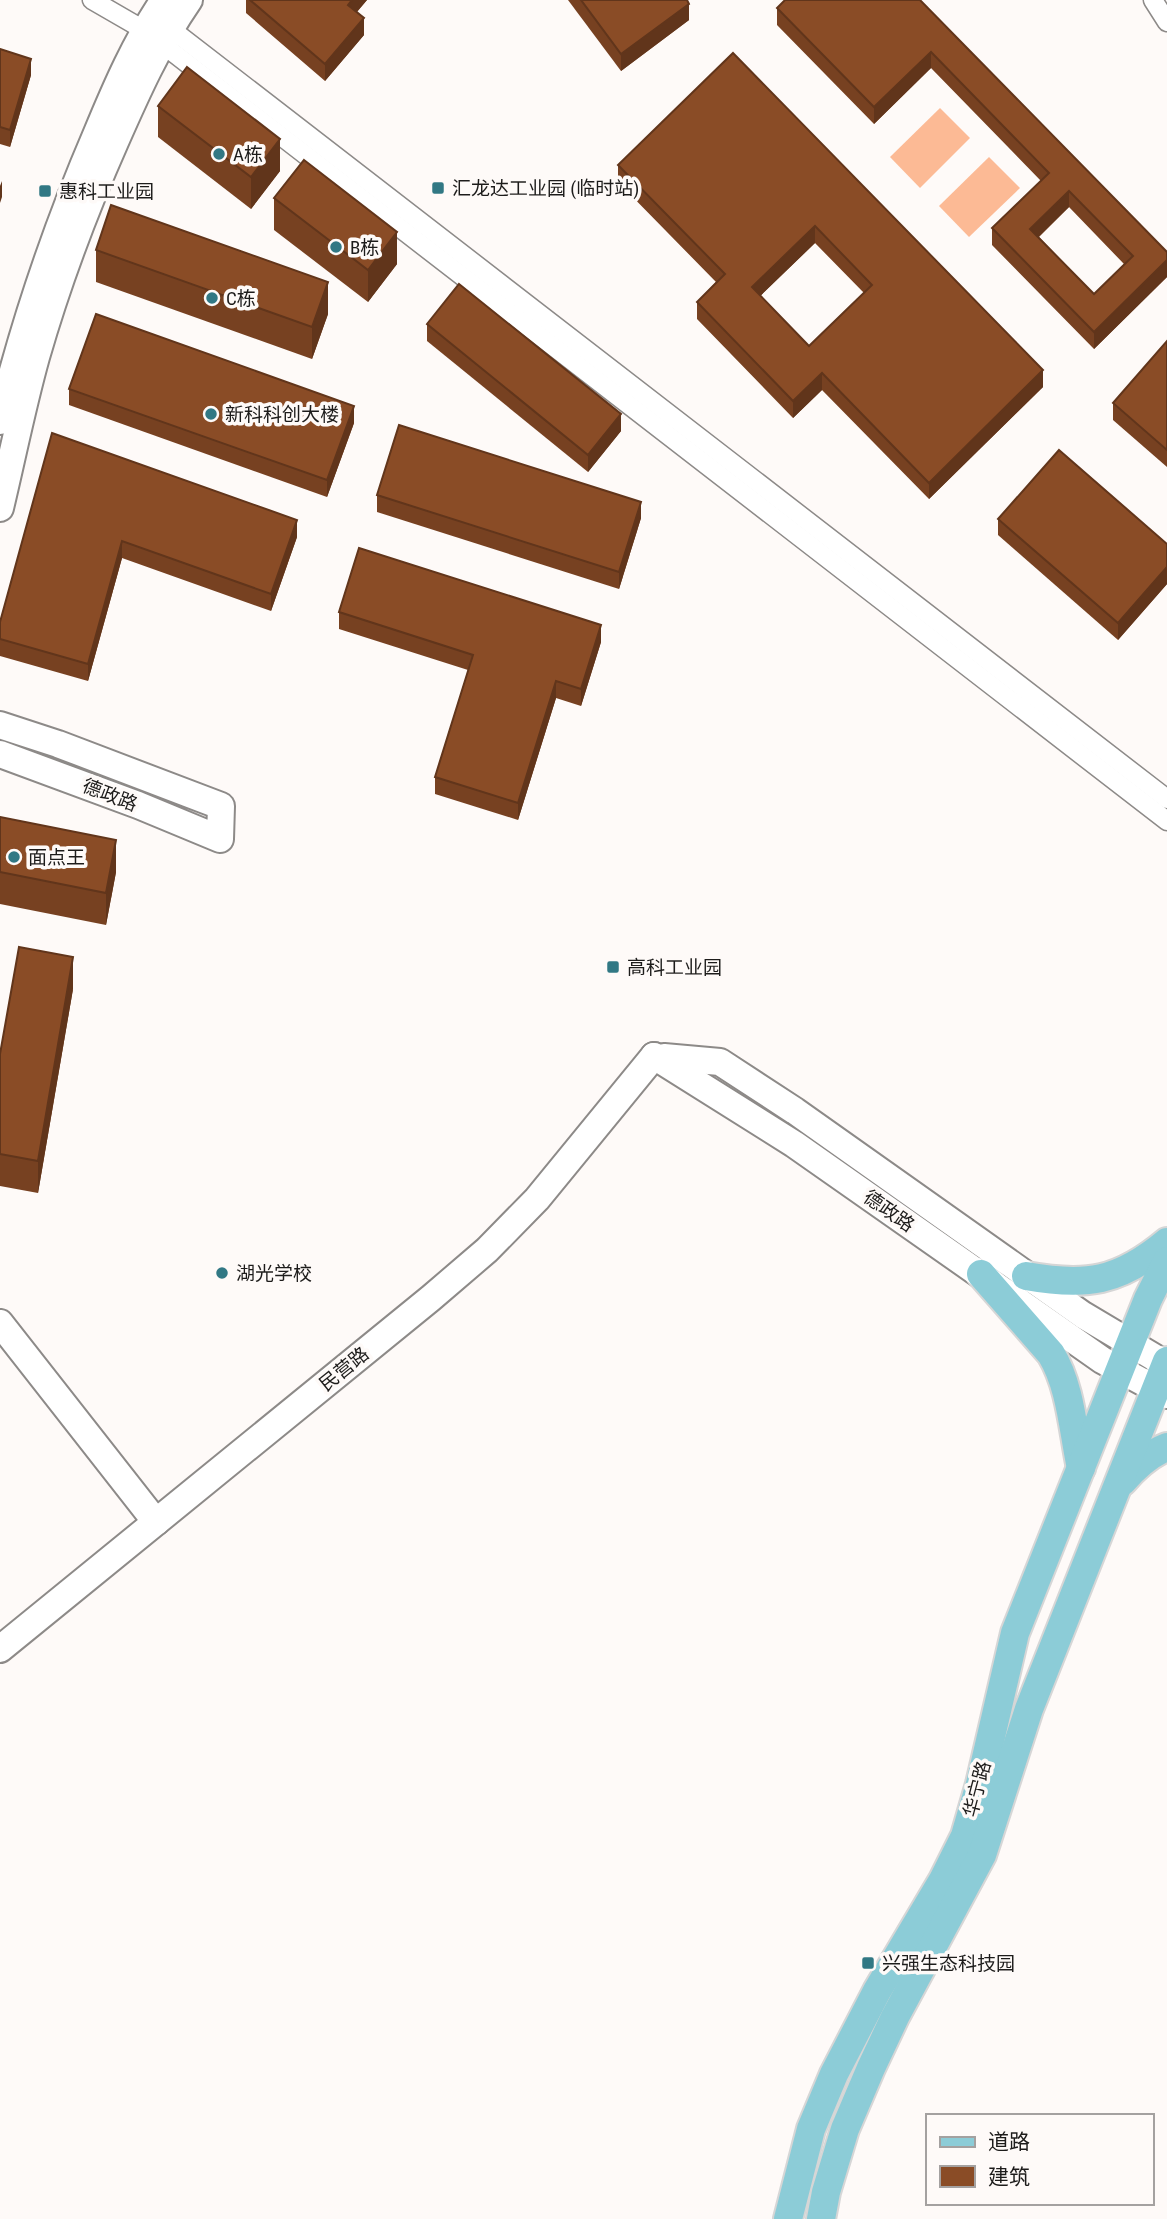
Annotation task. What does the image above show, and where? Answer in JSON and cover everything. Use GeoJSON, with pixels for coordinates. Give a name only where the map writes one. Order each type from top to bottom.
{"type":"FeatureCollection","features":[{"type":"Feature","properties":{"kind":"main road"},"geometry":{"type":"LineString","coordinates":[[1026,1276],[1060,1282],[1087,1282],[1126,1270],[1167,1242]]}},
{"type":"Feature","properties":{"kind":"main road","name":"华宁路"},"geometry":{"type":"LineString","coordinates":[[788,2219],[811,2129],[834,2074],[877,1991],[943,1880],[965,1836],[980,1784],[1015,1633],[1148,1299],[1167,1261]]}},
{"type":"Feature","properties":{"kind":"main road"},"geometry":{"type":"LineString","coordinates":[[981,1274],[1056,1364],[1068,1399],[1081,1468]]}},
{"type":"Feature","properties":{"kind":"main road","name":"华宁路"},"geometry":{"type":"LineString","coordinates":[[821,2219],[826,2192],[845,2129],[871,2068],[895,2017],[982,1855],[1029,1709],[1119,1486],[1161,1392],[1167,1363]]}},
{"type":"Feature","properties":{"kind":"main road"},"geometry":{"type":"LineString","coordinates":[[1119,1486],[1135,1467],[1167,1447]]}},
{"type":"Feature","properties":{"kind":"street"},"geometry":{"type":"LineString","coordinates":[[92,0],[110,9],[158,23],[1167,799]]}},
{"type":"Feature","properties":{"kind":"street"},"geometry":{"type":"LineString","coordinates":[[0,421],[18,349],[46,263],[81,169],[119,81],[158,23],[189,0]]}},
{"type":"Feature","properties":{"kind":"street"},"geometry":{"type":"LineString","coordinates":[[1153,0],[1167,22]]}},
{"type":"Feature","properties":{"kind":"street"},"geometry":{"type":"LineString","coordinates":[[0,508],[36,358],[62,273],[158,23]]}},
{"type":"Feature","properties":{"kind":"street"},"geometry":{"type":"LineString","coordinates":[[158,23],[1167,821]]}},
{"type":"Feature","properties":{"kind":"street","name":"德政路"},"geometry":{"type":"LineString","coordinates":[[0,726],[58,744],[221,806],[220,839],[138,805],[0,754]]}},
{"type":"Feature","properties":{"kind":"street","name":"德政路"},"geometry":{"type":"LineString","coordinates":[[654,1056],[720,1062],[795,1111],[1083,1315],[1167,1363]]}},
{"type":"Feature","properties":{"kind":"street","name":"德政路"},"geometry":{"type":"LineString","coordinates":[[654,1056],[794,1144],[1071,1339],[1121,1371],[1161,1392]]}},
{"type":"Feature","properties":{"kind":"street","name":"民营路"},"geometry":{"type":"LineString","coordinates":[[0,1649],[487,1250],[537,1199],[654,1056]]}},
{"type":"Feature","properties":{"kind":"street"},"geometry":{"type":"LineString","coordinates":[[0,1323],[156,1522]]}},
{"type":"Feature","properties":{"kind":"shaded area"},"geometry":{"type":"Polygon","coordinates":[[[940,108],[970,138],[920,188],[890,157],[940,108]]]}},
{"type":"Feature","properties":{"kind":"shaded area"},"geometry":{"type":"Polygon","coordinates":[[[989,157],[1020,188],[969,237],[939,206],[989,157]]]}},
{"type":"Feature","properties":{"kind":"building"},"geometry":{"type":"Polygon","coordinates":[[[250,0],[352,0],[348,5],[364,18],[325,64],[250,0]]]}},
{"type":"Feature","properties":{"kind":"building"},"geometry":{"type":"Polygon","coordinates":[[[581,0],[687,0],[689,4],[621,54],[581,0]]]}},
{"type":"Feature","properties":{"kind":"building"},"geometry":{"type":"Polygon","coordinates":[[[785,0],[920,0],[1167,252],[1167,260],[1094,332],[992,228],[1049,173],[931,52],[874,107],[777,8],[785,0]],[[1069,191],[1030,229],[1094,294],[1133,256],[1069,191]]]}},
{"type":"Feature","properties":{"kind":"building"},"geometry":{"type":"Polygon","coordinates":[[[0,49],[31,59],[10,130],[0,127],[0,49]]]}},
{"type":"Feature","properties":{"kind":"building"},"geometry":{"type":"Polygon","coordinates":[[[733,53],[1043,370],[929,483],[822,373],[793,401],[697,302],[725,274],[618,165],[733,53]],[[815,226],[752,287],[809,346],[872,285],[815,226]]]}},
{"type":"Feature","properties":{"kind":"building"},"geometry":{"type":"Polygon","coordinates":[[[187,67],[280,139],[251,177],[158,106],[187,67]]]}},
{"type":"Feature","properties":{"kind":"building"},"geometry":{"type":"Polygon","coordinates":[[[304,160],[397,232],[368,270],[274,198],[304,160]]]}},
{"type":"Feature","properties":{"kind":"building"},"geometry":{"type":"Polygon","coordinates":[[[111,205],[328,282],[312,327],[96,250],[111,205]]]}},
{"type":"Feature","properties":{"kind":"building"},"geometry":{"type":"Polygon","coordinates":[[[459,284],[621,414],[588,455],[427,324],[459,284]]]}},
{"type":"Feature","properties":{"kind":"building","name":"新科科创大楼"},"geometry":{"type":"Polygon","coordinates":[[[96,314],[354,406],[327,480],[69,389],[96,314]]]}},
{"type":"Feature","properties":{"kind":"building"},"geometry":{"type":"Polygon","coordinates":[[[1167,341],[1167,450],[1113,403],[1167,341]]]}},
{"type":"Feature","properties":{"kind":"building"},"geometry":{"type":"Polygon","coordinates":[[[399,425],[641,502],[619,572],[377,495],[399,425]]]}},
{"type":"Feature","properties":{"kind":"building"},"geometry":{"type":"Polygon","coordinates":[[[52,433],[297,520],[271,594],[122,541],[88,664],[0,639],[0,622],[52,433]]]}},
{"type":"Feature","properties":{"kind":"building"},"geometry":{"type":"Polygon","coordinates":[[[1059,450],[1167,544],[1167,567],[1118,623],[998,519],[1059,450]]]}},
{"type":"Feature","properties":{"kind":"building"},"geometry":{"type":"Polygon","coordinates":[[[359,548],[601,625],[581,689],[556,681],[518,803],[435,777],[473,655],[339,612],[359,548]]]}},
{"type":"Feature","properties":{"kind":"building"},"geometry":{"type":"Polygon","coordinates":[[[0,817],[116,840],[106,893],[0,872],[0,817]]]}},
{"type":"Feature","properties":{"kind":"building"},"geometry":{"type":"Polygon","coordinates":[[[19,947],[73,957],[38,1161],[0,1154],[0,1054],[19,947]]]}},
{"type":"Feature","properties":{"kind":"place","name":"A栋"},"geometry":{"type":"Point","coordinates":[219,154]}},
{"type":"Feature","properties":{"kind":"place","name":"汇龙达工业园 (临时站)"},"geometry":{"type":"Point","coordinates":[438,188]}},
{"type":"Feature","properties":{"kind":"place","name":"惠科工业园"},"geometry":{"type":"Point","coordinates":[45,191]}},
{"type":"Feature","properties":{"kind":"place","name":"B栋"},"geometry":{"type":"Point","coordinates":[336,247]}},
{"type":"Feature","properties":{"kind":"place","name":"C栋"},"geometry":{"type":"Point","coordinates":[212,298]}},
{"type":"Feature","properties":{"kind":"place","name":"新科科创大楼"},"geometry":{"type":"Point","coordinates":[211,414]}},
{"type":"Feature","properties":{"kind":"place","name":"面点王"},"geometry":{"type":"Point","coordinates":[14,857]}},
{"type":"Feature","properties":{"kind":"place","name":"高科工业园"},"geometry":{"type":"Point","coordinates":[613,967]}},
{"type":"Feature","properties":{"kind":"place","name":"湖光学校"},"geometry":{"type":"Point","coordinates":[222,1273]}},
{"type":"Feature","properties":{"kind":"place","name":"兴强生态科技园"},"geometry":{"type":"Point","coordinates":[868,1963]}}]}
